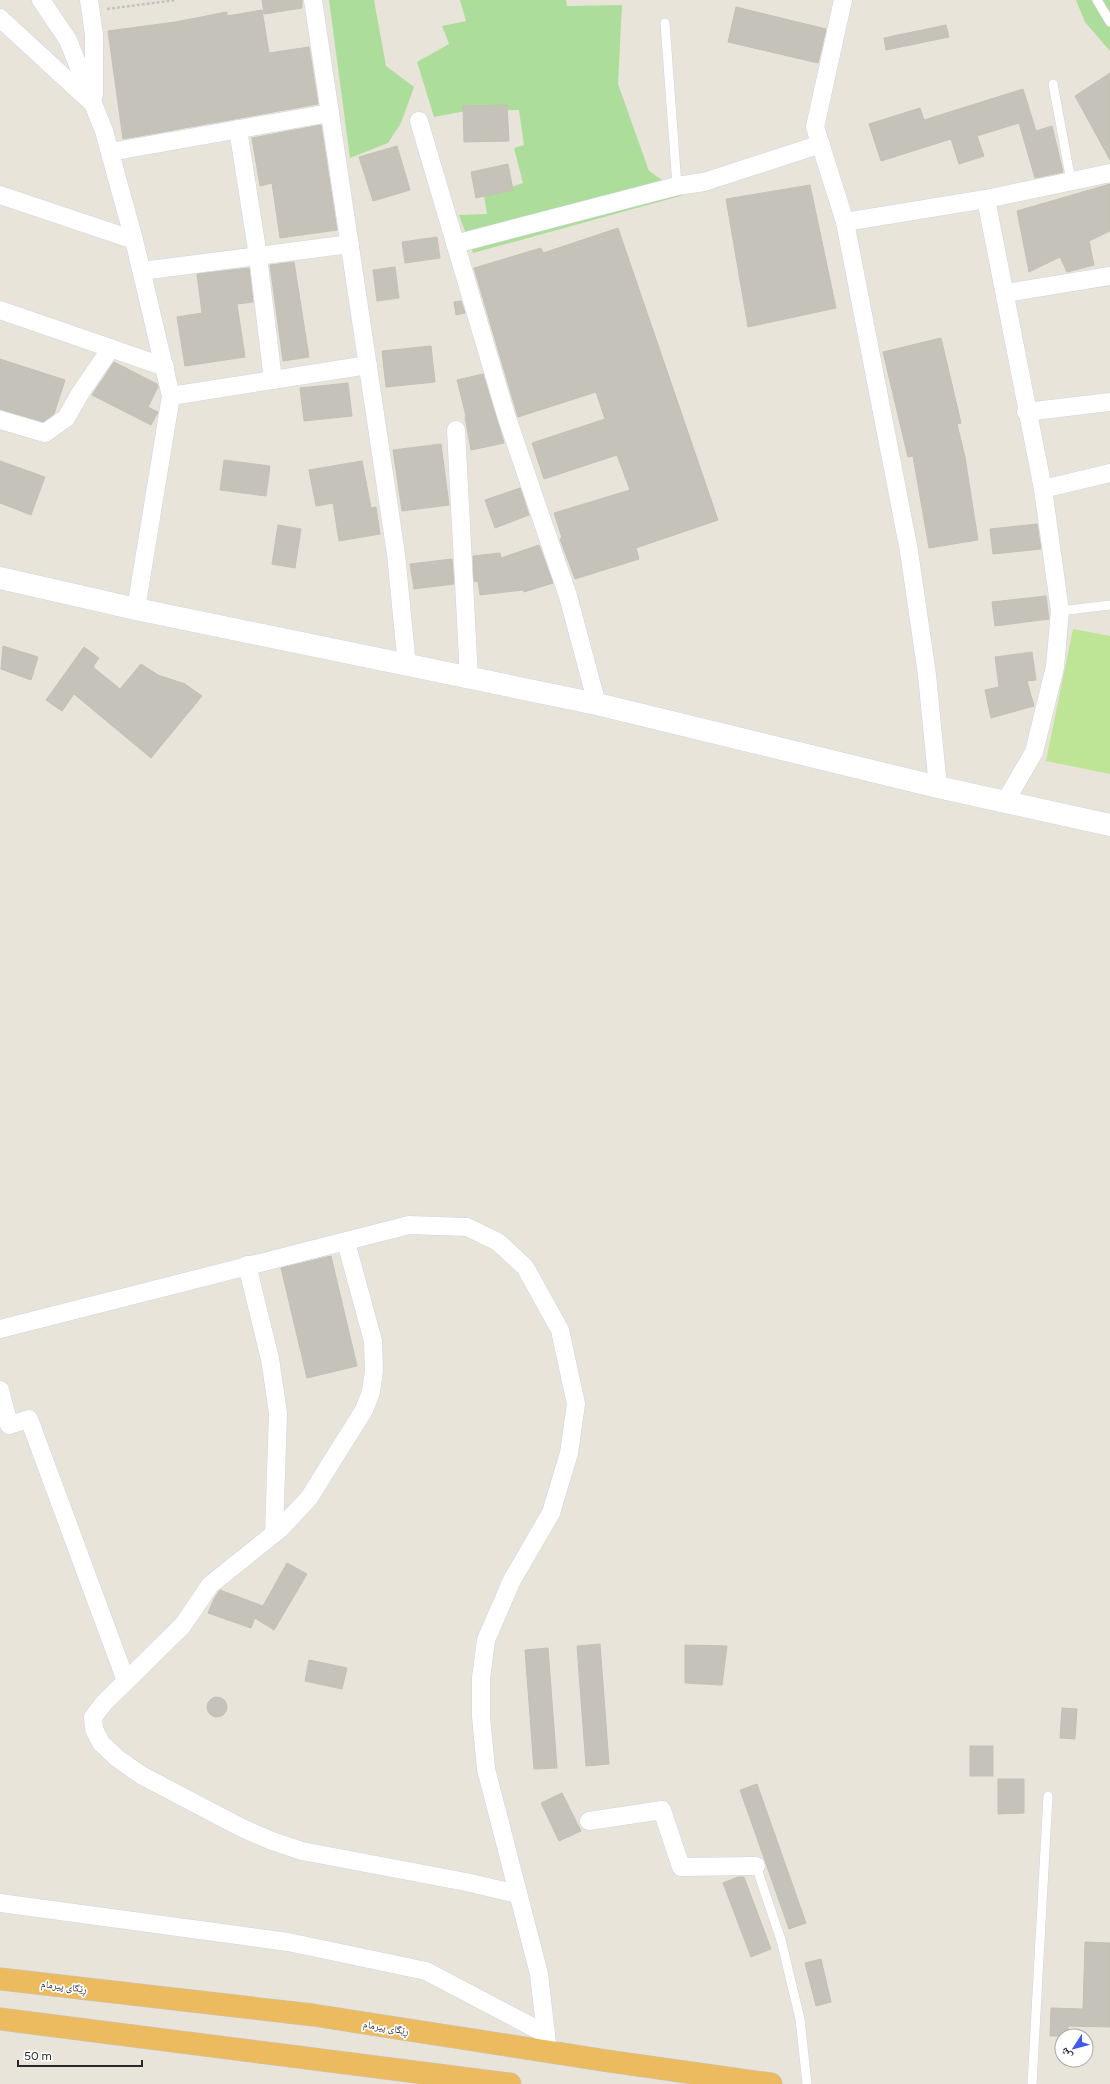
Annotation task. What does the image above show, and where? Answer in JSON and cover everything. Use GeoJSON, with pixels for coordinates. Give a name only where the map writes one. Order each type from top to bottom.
{"type":"FeatureCollection","features":[{"type":"Feature","properties":{"kind":"highway","name":"ڕێگای پیرمام"},"geometry":{"type":"LineString","coordinates":[[0,1979],[547,2043],[771,2084]]}},
{"type":"Feature","properties":{"kind":"highway"},"geometry":{"type":"LineString","coordinates":[[0,2019],[510,2084]]}},
{"type":"Feature","properties":{"kind":"street"},"geometry":{"type":"LineString","coordinates":[[41,0],[68,40],[94,104],[110,152],[142,271],[171,396],[136,609]]}},
{"type":"Feature","properties":{"kind":"street"},"geometry":{"type":"LineString","coordinates":[[313,0],[396,554],[407,666]]}},
{"type":"Feature","properties":{"kind":"street"},"geometry":{"type":"LineString","coordinates":[[843,0],[818,108],[816,127],[844,222],[909,551],[927,675],[938,787]]}},
{"type":"Feature","properties":{"kind":"street"},"geometry":{"type":"LineString","coordinates":[[90,6],[94,35],[94,104]]}},
{"type":"Feature","properties":{"kind":"street"},"geometry":{"type":"LineString","coordinates":[[0,18],[94,104]]}},
{"type":"Feature","properties":{"kind":"street"},"geometry":{"type":"LineString","coordinates":[[110,152],[330,113]]}},
{"type":"Feature","properties":{"kind":"street"},"geometry":{"type":"LineString","coordinates":[[419,121],[506,415],[568,596],[597,704]]}},
{"type":"Feature","properties":{"kind":"street"},"geometry":{"type":"LineString","coordinates":[[238,129],[258,256],[273,380]]}},
{"type":"Feature","properties":{"kind":"street"},"geometry":{"type":"LineString","coordinates":[[455,244],[678,186],[704,182],[821,144]]}},
{"type":"Feature","properties":{"kind":"street"},"geometry":{"type":"LineString","coordinates":[[844,222],[986,199],[1110,173]]}},
{"type":"Feature","properties":{"kind":"street"},"geometry":{"type":"LineString","coordinates":[[0,195],[134,240]]}},
{"type":"Feature","properties":{"kind":"street"},"geometry":{"type":"LineString","coordinates":[[986,199],[1006,293],[1026,412],[1042,489],[1060,611],[1055,667],[1034,752],[1005,802]]}},
{"type":"Feature","properties":{"kind":"street"},"geometry":{"type":"LineString","coordinates":[[142,271],[350,244]]}},
{"type":"Feature","properties":{"kind":"street"},"geometry":{"type":"LineString","coordinates":[[1006,293],[1110,276]]}},
{"type":"Feature","properties":{"kind":"street"},"geometry":{"type":"LineString","coordinates":[[0,310],[165,367]]}},
{"type":"Feature","properties":{"kind":"street"},"geometry":{"type":"LineString","coordinates":[[0,420],[45,433],[66,418],[111,348]]}},
{"type":"Feature","properties":{"kind":"street"},"geometry":{"type":"LineString","coordinates":[[171,396],[368,365]]}},
{"type":"Feature","properties":{"kind":"street"},"geometry":{"type":"LineString","coordinates":[[1026,412],[1110,402]]}},
{"type":"Feature","properties":{"kind":"street"},"geometry":{"type":"LineString","coordinates":[[456,430],[469,678]]}},
{"type":"Feature","properties":{"kind":"street"},"geometry":{"type":"LineString","coordinates":[[1042,489],[1110,473]]}},
{"type":"Feature","properties":{"kind":"street"},"geometry":{"type":"LineString","coordinates":[[0,578],[136,609],[597,704],[938,787],[1110,825]]}},
{"type":"Feature","properties":{"kind":"street"},"geometry":{"type":"LineString","coordinates":[[0,1329],[409,1225],[467,1227],[498,1242],[525,1267],[560,1330],[576,1404],[569,1453],[551,1513],[512,1580],[486,1640],[481,1678],[481,1716],[486,1769],[540,1974],[547,2043]]}},
{"type":"Feature","properties":{"kind":"street"},"geometry":{"type":"LineString","coordinates":[[346,1242],[373,1341],[374,1371],[371,1392],[364,1410],[309,1498],[274,1534],[210,1585],[183,1625],[104,1703],[93,1718],[94,1729],[101,1743],[117,1758],[141,1775],[242,1828],[287,1846],[324,1855],[466,1882],[518,1894]]}},
{"type":"Feature","properties":{"kind":"street"},"geometry":{"type":"LineString","coordinates":[[247,1265],[270,1359],[278,1413],[274,1534]]}},
{"type":"Feature","properties":{"kind":"street"},"geometry":{"type":"LineString","coordinates":[[0,1390],[9,1425],[29,1419],[126,1680]]}},
{"type":"Feature","properties":{"kind":"street"},"geometry":{"type":"LineString","coordinates":[[589,1821],[662,1810],[681,1867],[756,1866]]}},
{"type":"Feature","properties":{"kind":"street"},"geometry":{"type":"LineString","coordinates":[[0,1903],[288,1942],[426,1971],[547,2043]]}},
{"type":"Feature","properties":{"kind":"lane"},"geometry":{"type":"LineString","coordinates":[[1097,0],[1110,22]]}},
{"type":"Feature","properties":{"kind":"lane"},"geometry":{"type":"LineString","coordinates":[[665,23],[678,186]]}},
{"type":"Feature","properties":{"kind":"lane"},"geometry":{"type":"LineString","coordinates":[[1053,84],[1071,181]]}},
{"type":"Feature","properties":{"kind":"lane"},"geometry":{"type":"LineString","coordinates":[[1060,611],[1110,605]]}},
{"type":"Feature","properties":{"kind":"lane"},"geometry":{"type":"LineString","coordinates":[[1032,2084],[1048,1796]]}},
{"type":"Feature","properties":{"kind":"lane"},"geometry":{"type":"LineString","coordinates":[[756,1866],[781,1940],[800,2019],[807,2084]]}},
{"type":"Feature","properties":{"kind":"path"},"geometry":{"type":"LineString","coordinates":[[90,6],[176,0]]}},
{"type":"Feature","properties":{"kind":"green space"},"geometry":{"type":"Polygon","coordinates":[[[329,0],[374,0],[386,66],[414,87],[401,123],[388,143],[350,158],[329,0]]]}},
{"type":"Feature","properties":{"kind":"green space"},"geometry":{"type":"Polygon","coordinates":[[[460,0],[566,0],[567,6],[622,5],[618,84],[649,171],[684,195],[473,253],[459,215],[487,214],[484,196],[523,183],[514,148],[524,145],[519,110],[466,111],[434,117],[417,62],[449,44],[442,26],[466,21],[460,0]]]}},
{"type":"Feature","properties":{"kind":"green space"},"geometry":{"type":"Polygon","coordinates":[[[1076,0],[1110,0],[1110,51],[1085,22],[1076,0]]]}},
{"type":"Feature","properties":{"kind":"green space"},"geometry":{"type":"Polygon","coordinates":[[[1073,629],[1110,636],[1110,774],[1046,761],[1073,629]]]}},
{"type":"Feature","properties":{"kind":"building"},"geometry":{"type":"Polygon","coordinates":[[[262,0],[302,0],[302,8],[264,14],[262,0]]]}},
{"type":"Feature","properties":{"kind":"building"},"geometry":{"type":"Polygon","coordinates":[[[736,7],[826,29],[818,63],[728,42],[736,7]]]}},
{"type":"Feature","properties":{"kind":"building"},"geometry":{"type":"Polygon","coordinates":[[[262,10],[269,53],[309,47],[318,104],[123,139],[108,31],[175,22],[227,12],[227,16],[262,10]]]}},
{"type":"Feature","properties":{"kind":"building"},"geometry":{"type":"Polygon","coordinates":[[[946,25],[949,37],[886,50],[884,38],[946,25]]]}},
{"type":"Feature","properties":{"kind":"building"},"geometry":{"type":"Polygon","coordinates":[[[1110,73],[1110,160],[1075,96],[1110,73]]]}},
{"type":"Feature","properties":{"kind":"building"},"geometry":{"type":"Polygon","coordinates":[[[1023,89],[1036,131],[1052,126],[1063,172],[1035,178],[1019,123],[977,136],[984,156],[959,164],[951,139],[881,161],[869,124],[920,108],[924,120],[1023,89]]]}},
{"type":"Feature","properties":{"kind":"building"},"geometry":{"type":"Polygon","coordinates":[[[507,105],[509,141],[464,142],[463,106],[507,105]]]}},
{"type":"Feature","properties":{"kind":"building"},"geometry":{"type":"Polygon","coordinates":[[[321,125],[337,230],[280,238],[272,183],[260,186],[252,138],[321,125]]]}},
{"type":"Feature","properties":{"kind":"building"},"geometry":{"type":"Polygon","coordinates":[[[397,146],[410,190],[373,201],[359,157],[397,146]]]}},
{"type":"Feature","properties":{"kind":"building"},"geometry":{"type":"Polygon","coordinates":[[[508,164],[513,190],[476,198],[471,172],[508,164]]]}},
{"type":"Feature","properties":{"kind":"building"},"geometry":{"type":"Polygon","coordinates":[[[1110,184],[1110,231],[1089,241],[1094,265],[1067,272],[1060,257],[1029,272],[1017,211],[1110,184]]]}},
{"type":"Feature","properties":{"kind":"building"},"geometry":{"type":"Polygon","coordinates":[[[810,185],[836,308],[748,327],[726,199],[810,185]]]}},
{"type":"Feature","properties":{"kind":"building"},"geometry":{"type":"Polygon","coordinates":[[[618,228],[718,520],[636,548],[639,559],[575,579],[560,539],[562,538],[554,513],[630,490],[617,455],[544,479],[532,443],[605,419],[596,392],[518,417],[474,268],[541,248],[543,253],[618,228]]]}},
{"type":"Feature","properties":{"kind":"building"},"geometry":{"type":"Polygon","coordinates":[[[437,237],[440,258],[405,263],[402,242],[437,237]]]}},
{"type":"Feature","properties":{"kind":"building"},"geometry":{"type":"Polygon","coordinates":[[[294,262],[309,357],[283,361],[270,265],[294,262]]]}},
{"type":"Feature","properties":{"kind":"building"},"geometry":{"type":"Polygon","coordinates":[[[395,267],[399,298],[377,301],[373,270],[395,267]]]}},
{"type":"Feature","properties":{"kind":"building"},"geometry":{"type":"Polygon","coordinates":[[[249,268],[253,302],[237,304],[245,357],[185,366],[177,317],[202,313],[197,274],[249,268]]]}},
{"type":"Feature","properties":{"kind":"building"},"geometry":{"type":"Polygon","coordinates":[[[461,301],[465,313],[456,315],[454,302],[461,301]]]}},
{"type":"Feature","properties":{"kind":"building"},"geometry":{"type":"Polygon","coordinates":[[[941,338],[961,423],[957,424],[965,457],[978,540],[929,548],[913,456],[908,457],[883,352],[941,338]]]}},
{"type":"Feature","properties":{"kind":"building"},"geometry":{"type":"Polygon","coordinates":[[[431,346],[435,382],[386,387],[382,351],[431,346]]]}},
{"type":"Feature","properties":{"kind":"building"},"geometry":{"type":"Polygon","coordinates":[[[0,359],[65,380],[54,414],[43,422],[0,409],[0,359]]]}},
{"type":"Feature","properties":{"kind":"building"},"geometry":{"type":"Polygon","coordinates":[[[114,362],[157,384],[158,387],[148,407],[158,412],[151,425],[92,395],[114,362]]]}},
{"type":"Feature","properties":{"kind":"building"},"geometry":{"type":"Polygon","coordinates":[[[483,374],[504,443],[471,450],[466,416],[457,380],[483,374]]]}},
{"type":"Feature","properties":{"kind":"building"},"geometry":{"type":"Polygon","coordinates":[[[348,383],[352,416],[304,421],[300,388],[348,383]]]}},
{"type":"Feature","properties":{"kind":"building"},"geometry":{"type":"Polygon","coordinates":[[[441,444],[449,505],[402,511],[393,450],[441,444]]]}},
{"type":"Feature","properties":{"kind":"building"},"geometry":{"type":"Polygon","coordinates":[[[224,460],[270,466],[266,496],[220,490],[224,460]]]}},
{"type":"Feature","properties":{"kind":"building"},"geometry":{"type":"Polygon","coordinates":[[[0,461],[45,477],[31,515],[0,503],[0,461]]]}},
{"type":"Feature","properties":{"kind":"building"},"geometry":{"type":"Polygon","coordinates":[[[362,461],[371,508],[376,507],[380,534],[339,541],[333,503],[316,506],[309,470],[362,461]]]}},
{"type":"Feature","properties":{"kind":"building"},"geometry":{"type":"Polygon","coordinates":[[[520,488],[529,515],[495,528],[485,500],[520,488]]]}},
{"type":"Feature","properties":{"kind":"building"},"geometry":{"type":"Polygon","coordinates":[[[1037,524],[1041,549],[993,554],[990,529],[1037,524]]]}},
{"type":"Feature","properties":{"kind":"building"},"geometry":{"type":"Polygon","coordinates":[[[278,525],[301,529],[295,568],[272,564],[278,525]]]}},
{"type":"Feature","properties":{"kind":"building"},"geometry":{"type":"Polygon","coordinates":[[[539,545],[553,583],[524,592],[523,590],[480,595],[478,581],[474,582],[473,556],[500,553],[501,558],[539,545]]]}},
{"type":"Feature","properties":{"kind":"building"},"geometry":{"type":"Polygon","coordinates":[[[452,559],[454,584],[414,589],[410,564],[452,559]]]}},
{"type":"Feature","properties":{"kind":"building"},"geometry":{"type":"Polygon","coordinates":[[[1046,596],[1049,619],[995,626],[992,602],[1046,596]]]}},
{"type":"Feature","properties":{"kind":"building"},"geometry":{"type":"Polygon","coordinates":[[[3,646],[38,657],[31,680],[1,669],[3,646]]]}},
{"type":"Feature","properties":{"kind":"building"},"geometry":{"type":"Polygon","coordinates":[[[84,647],[99,658],[93,667],[120,689],[141,664],[158,675],[185,684],[202,696],[151,758],[74,694],[62,711],[46,700],[84,647]]]}},
{"type":"Feature","properties":{"kind":"building"},"geometry":{"type":"Polygon","coordinates":[[[1032,652],[1036,680],[1027,681],[1034,706],[991,718],[985,690],[999,687],[995,657],[1032,652]]]}},
{"type":"Feature","properties":{"kind":"building"},"geometry":{"type":"Polygon","coordinates":[[[331,1256],[357,1366],[307,1378],[281,1268],[331,1256]]]}},
{"type":"Feature","properties":{"kind":"building"},"geometry":{"type":"Polygon","coordinates":[[[287,1563],[307,1574],[274,1630],[255,1618],[251,1628],[208,1613],[220,1590],[263,1606],[287,1563]]]}},
{"type":"Feature","properties":{"kind":"building"},"geometry":{"type":"Polygon","coordinates":[[[600,1644],[609,1764],[586,1766],[577,1646],[600,1644]]]}},
{"type":"Feature","properties":{"kind":"building"},"geometry":{"type":"Polygon","coordinates":[[[685,1645],[727,1646],[722,1685],[685,1683],[685,1645]]]}},
{"type":"Feature","properties":{"kind":"building"},"geometry":{"type":"Polygon","coordinates":[[[548,1648],[557,1768],[534,1769],[525,1650],[548,1648]]]}},
{"type":"Feature","properties":{"kind":"building"},"geometry":{"type":"Polygon","coordinates":[[[309,1660],[347,1668],[342,1689],[305,1681],[309,1660]]]}},
{"type":"Feature","properties":{"kind":"building"},"geometry":{"type":"Polygon","coordinates":[[[217,1697],[224,1700],[227,1707],[224,1714],[217,1717],[210,1714],[207,1707],[210,1700],[217,1697]]]}},
{"type":"Feature","properties":{"kind":"building"},"geometry":{"type":"Polygon","coordinates":[[[1062,1708],[1077,1709],[1075,1739],[1060,1738],[1062,1708]]]}},
{"type":"Feature","properties":{"kind":"building"},"geometry":{"type":"Polygon","coordinates":[[[970,1746],[993,1746],[993,1776],[970,1776],[970,1746]]]}},
{"type":"Feature","properties":{"kind":"building"},"geometry":{"type":"Polygon","coordinates":[[[998,1779],[1024,1779],[1024,1813],[998,1814],[998,1779]]]}},
{"type":"Feature","properties":{"kind":"building"},"geometry":{"type":"Polygon","coordinates":[[[757,1784],[806,1923],[789,1929],[740,1790],[757,1784]]]}},
{"type":"Feature","properties":{"kind":"building"},"geometry":{"type":"Polygon","coordinates":[[[562,1793],[581,1831],[559,1841],[541,1803],[562,1793]]]}},
{"type":"Feature","properties":{"kind":"building"},"geometry":{"type":"Polygon","coordinates":[[[738,1877],[744,1877],[771,1949],[751,1957],[723,1883],[738,1877]]]}},
{"type":"Feature","properties":{"kind":"building"},"geometry":{"type":"Polygon","coordinates":[[[1085,1942],[1110,1943],[1110,2027],[1068,2026],[1068,2028],[1054,2028],[1054,2036],[1050,2036],[1051,2008],[1083,2009],[1085,1942]]]}},
{"type":"Feature","properties":{"kind":"building"},"geometry":{"type":"Polygon","coordinates":[[[821,1959],[831,2002],[816,2006],[805,1963],[821,1959]]]}}]}
